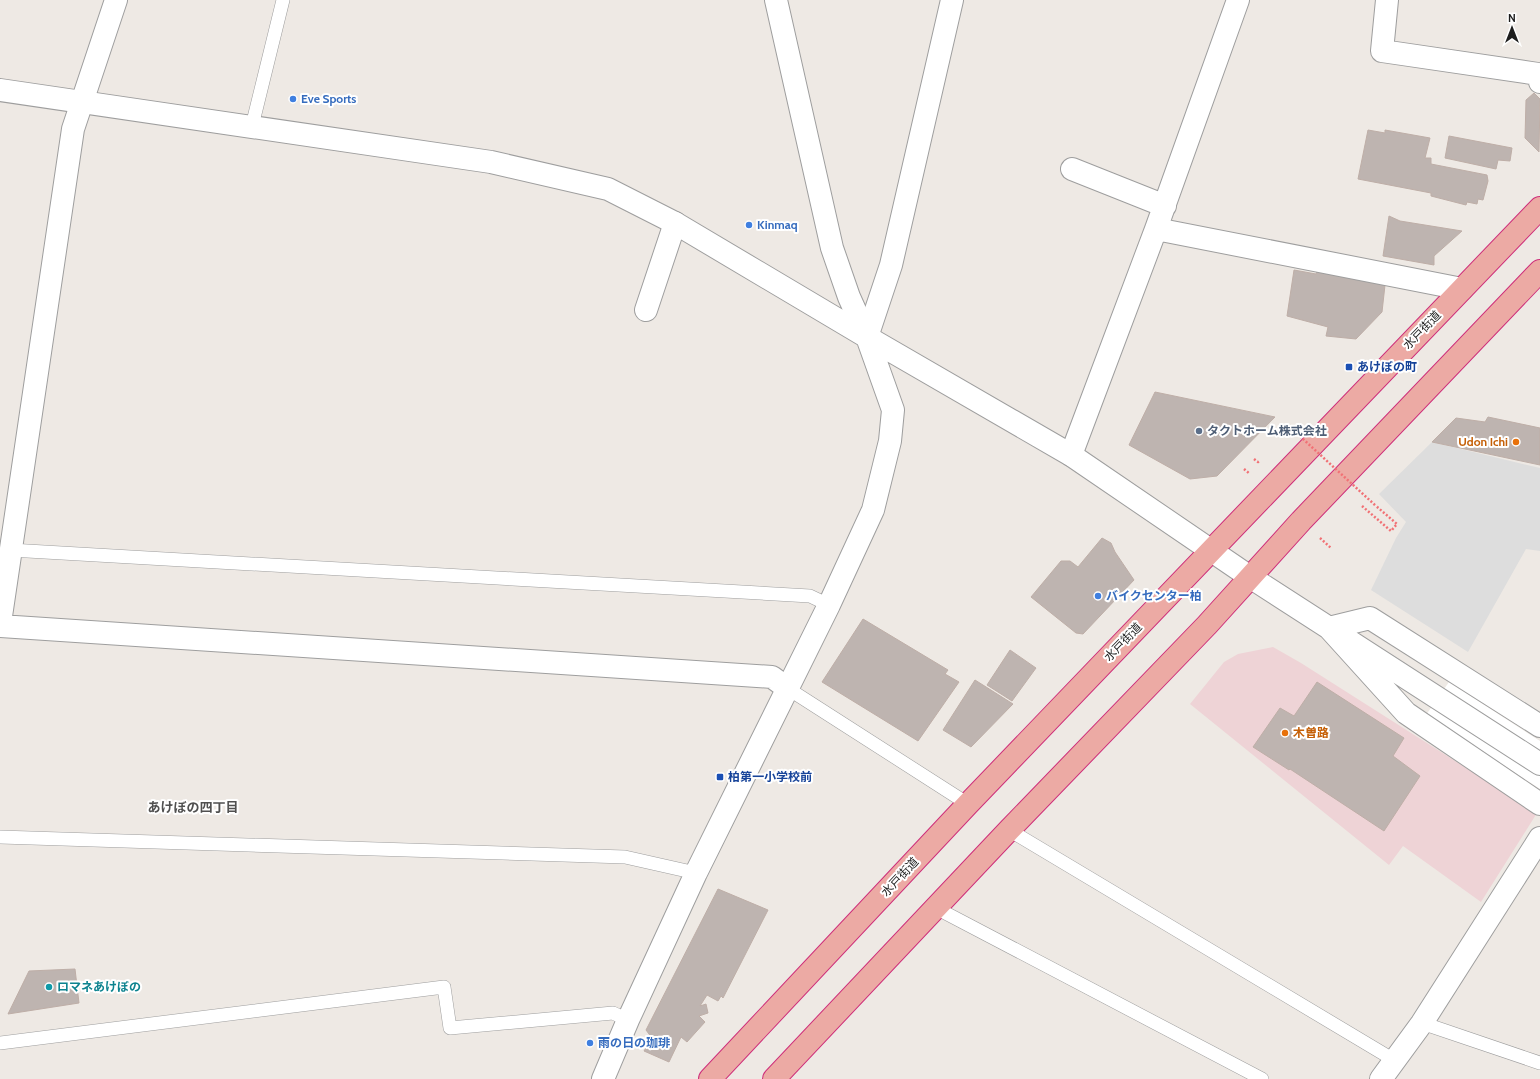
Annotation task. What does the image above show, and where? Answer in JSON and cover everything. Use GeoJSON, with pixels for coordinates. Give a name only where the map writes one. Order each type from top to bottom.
{"type":"FeatureCollection","features":[{"type":"Feature","properties":{"kind":"highway","name":"水戸街道"},"geometry":{"type":"LineString","coordinates":[[710,1079],[968,804],[1211,549],[1269,491],[1540,208]]}},
{"type":"Feature","properties":{"kind":"highway"},"geometry":{"type":"LineString","coordinates":[[774,1079],[1009,830],[1207,625],[1301,521],[1537,278]]}},
{"type":"Feature","properties":{"kind":"street"},"geometry":{"type":"LineString","coordinates":[[116,0],[73,128],[0,624],[772,677],[787,688]]}},
{"type":"Feature","properties":{"kind":"street"},"geometry":{"type":"LineString","coordinates":[[603,1079],[628,1020],[696,873],[829,605],[873,510],[890,441],[893,410],[867,337],[849,297],[832,248],[776,0]]}},
{"type":"Feature","properties":{"kind":"street"},"geometry":{"type":"LineString","coordinates":[[867,337],[891,265],[952,0]]}},
{"type":"Feature","properties":{"kind":"street"},"geometry":{"type":"LineString","coordinates":[[1071,455],[1165,206],[1238,0]]}},
{"type":"Feature","properties":{"kind":"street"},"geometry":{"type":"LineString","coordinates":[[1387,0],[1382,51],[1538,74],[1540,82]]}},
{"type":"Feature","properties":{"kind":"street"},"geometry":{"type":"LineString","coordinates":[[0,90],[491,162],[608,188],[675,223],[867,337],[1071,455],[1250,577],[1540,764]]}},
{"type":"Feature","properties":{"kind":"street"},"geometry":{"type":"LineString","coordinates":[[1072,168],[1165,206]]}},
{"type":"Feature","properties":{"kind":"street"},"geometry":{"type":"LineString","coordinates":[[646,310],[675,223]]}},
{"type":"Feature","properties":{"kind":"street"},"geometry":{"type":"LineString","coordinates":[[1156,229],[1462,288]]}},
{"type":"Feature","properties":{"kind":"street"},"geometry":{"type":"LineString","coordinates":[[1329,628],[1370,618],[1540,726]]}},
{"type":"Feature","properties":{"kind":"street"},"geometry":{"type":"LineString","coordinates":[[1329,628],[1406,713],[1540,804]]}},
{"type":"Feature","properties":{"kind":"street"},"geometry":{"type":"LineString","coordinates":[[1381,1079],[1422,1023],[1540,838]]}},
{"type":"Feature","properties":{"kind":"lane"},"geometry":{"type":"LineString","coordinates":[[252,126],[283,0]]}},
{"type":"Feature","properties":{"kind":"lane"},"geometry":{"type":"LineString","coordinates":[[10,550],[810,596],[829,605]]}},
{"type":"Feature","properties":{"kind":"lane"},"geometry":{"type":"LineString","coordinates":[[787,688],[968,804]]}},
{"type":"Feature","properties":{"kind":"lane"},"geometry":{"type":"LineString","coordinates":[[1009,830],[1394,1060]]}},
{"type":"Feature","properties":{"kind":"lane"},"geometry":{"type":"LineString","coordinates":[[0,837],[625,857],[696,873]]}},
{"type":"Feature","properties":{"kind":"lane"},"geometry":{"type":"LineString","coordinates":[[936,908],[1262,1079]]}},
{"type":"Feature","properties":{"kind":"lane"},"geometry":{"type":"LineString","coordinates":[[0,1043],[444,987],[450,1028],[613,1013],[628,1020]]}},
{"type":"Feature","properties":{"kind":"lane"},"geometry":{"type":"LineString","coordinates":[[1422,1023],[1540,1063]]}},
{"type":"Feature","properties":{"kind":"path"},"geometry":{"type":"LineString","coordinates":[[1291,428],[1397,524],[1391,532],[1362,506]]}},
{"type":"Feature","properties":{"kind":"path"},"geometry":{"type":"LineString","coordinates":[[1254,459],[1258,462]]}},
{"type":"Feature","properties":{"kind":"shaded area"},"geometry":{"type":"Polygon","coordinates":[[[1432,442],[1540,468],[1540,551],[1526,549],[1468,652],[1371,590],[1396,538],[1406,522],[1379,494],[1432,442]]]}},
{"type":"Feature","properties":{"kind":"shaded area"},"geometry":{"type":"Polygon","coordinates":[[[1273,647],[1301,663],[1537,813],[1481,902],[1403,846],[1389,865],[1190,704],[1224,662],[1238,654],[1273,647]]]}},
{"type":"Feature","properties":{"kind":"pier"},"geometry":{"type":"Polygon","coordinates":[[[1449,682],[1540,741],[1540,789],[1426,715],[1449,682]]]}},
{"type":"Feature","properties":{"kind":"building"},"geometry":{"type":"Polygon","coordinates":[[[1534,93],[1540,99],[1539,152],[1525,138],[1526,100],[1534,93]]]}},
{"type":"Feature","properties":{"kind":"building"},"geometry":{"type":"Polygon","coordinates":[[[1368,130],[1385,133],[1385,130],[1430,138],[1425,158],[1431,158],[1431,164],[1487,175],[1488,181],[1483,200],[1478,199],[1477,204],[1467,202],[1466,205],[1431,196],[1431,193],[1358,179],[1368,130]]]}},
{"type":"Feature","properties":{"kind":"building"},"geometry":{"type":"Polygon","coordinates":[[[1449,136],[1512,148],[1510,161],[1498,160],[1496,169],[1445,158],[1449,136]]]}},
{"type":"Feature","properties":{"kind":"building"},"geometry":{"type":"Polygon","coordinates":[[[1389,216],[1400,221],[1462,231],[1434,256],[1434,265],[1383,256],[1389,216]]]}},
{"type":"Feature","properties":{"kind":"building"},"geometry":{"type":"Polygon","coordinates":[[[1294,270],[1316,274],[1318,270],[1385,285],[1382,312],[1356,339],[1326,336],[1328,327],[1287,316],[1294,270]]]}},
{"type":"Feature","properties":{"kind":"building","name":"タクトホーム株式会社"},"geometry":{"type":"Polygon","coordinates":[[[1155,392],[1275,417],[1217,476],[1190,479],[1129,445],[1155,392]]]}},
{"type":"Feature","properties":{"kind":"building"},"geometry":{"type":"Polygon","coordinates":[[[1488,417],[1540,428],[1540,465],[1432,442],[1456,418],[1485,422],[1488,417]]]}},
{"type":"Feature","properties":{"kind":"building"},"geometry":{"type":"Polygon","coordinates":[[[1102,538],[1111,543],[1115,552],[1134,580],[1083,634],[1076,633],[1031,597],[1061,561],[1070,561],[1078,567],[1102,538]]]}},
{"type":"Feature","properties":{"kind":"building"},"geometry":{"type":"Polygon","coordinates":[[[863,619],[948,670],[945,674],[959,682],[918,741],[822,682],[863,619]]]}},
{"type":"Feature","properties":{"kind":"building"},"geometry":{"type":"Polygon","coordinates":[[[1010,650],[1036,668],[1012,701],[987,685],[1010,650]]]}},
{"type":"Feature","properties":{"kind":"building"},"geometry":{"type":"Polygon","coordinates":[[[975,680],[1013,704],[971,747],[943,730],[975,680]]]}},
{"type":"Feature","properties":{"kind":"building"},"geometry":{"type":"Polygon","coordinates":[[[1317,682],[1404,738],[1393,756],[1420,776],[1384,831],[1290,769],[1289,770],[1253,747],[1280,708],[1294,716],[1317,682]]]}},
{"type":"Feature","properties":{"kind":"building"},"geometry":{"type":"Polygon","coordinates":[[[718,889],[768,910],[723,998],[721,996],[718,1001],[707,995],[700,1006],[706,1004],[708,1013],[699,1016],[705,1022],[687,1042],[681,1037],[669,1062],[644,1051],[652,1038],[646,1030],[718,889]]]}},
{"type":"Feature","properties":{"kind":"building","name":"ロマネあけぼの"},"geometry":{"type":"Polygon","coordinates":[[[75,969],[79,1003],[8,1014],[29,971],[75,969]]]}},
{"type":"Feature","properties":{"kind":"place","name":"Eve Sports"},"geometry":{"type":"Point","coordinates":[293,99]}},
{"type":"Feature","properties":{"kind":"place","name":"Kinmaq"},"geometry":{"type":"Point","coordinates":[749,225]}},
{"type":"Feature","properties":{"kind":"place","name":"あけぼの町"},"geometry":{"type":"Point","coordinates":[1349,367]}},
{"type":"Feature","properties":{"kind":"place","name":"タクトホーム株式会社"},"geometry":{"type":"Point","coordinates":[1199,431]}},
{"type":"Feature","properties":{"kind":"place","name":"Udon Ichi"},"geometry":{"type":"Point","coordinates":[1516,442]}},
{"type":"Feature","properties":{"kind":"place","name":"バイクセンター柏"},"geometry":{"type":"Point","coordinates":[1098,596]}},
{"type":"Feature","properties":{"kind":"place","name":"木曽路"},"geometry":{"type":"Point","coordinates":[1285,733]}},
{"type":"Feature","properties":{"kind":"place","name":"柏第一小学校前"},"geometry":{"type":"Point","coordinates":[720,777]}},
{"type":"Feature","properties":{"kind":"place","name":"ロマネあけぼの"},"geometry":{"type":"Point","coordinates":[49,987]}},
{"type":"Feature","properties":{"kind":"place","name":"雨の日の珈琲"},"geometry":{"type":"Point","coordinates":[590,1043]}},
{"type":"Feature","properties":{"kind":"district","name":"あけぼの四丁目"},"geometry":{"type":"Point","coordinates":[193,807]}}]}
